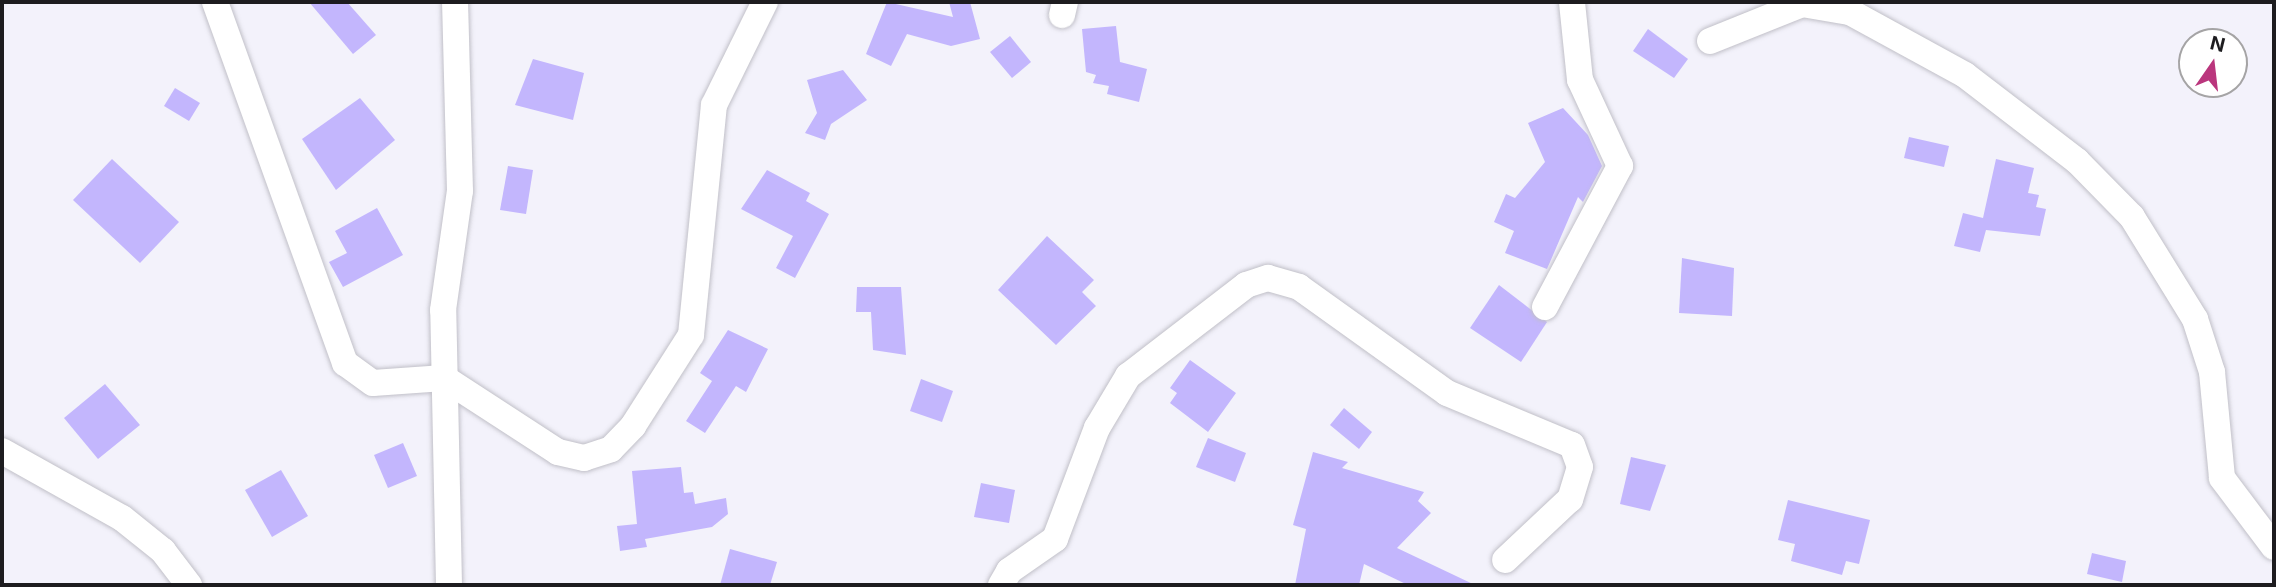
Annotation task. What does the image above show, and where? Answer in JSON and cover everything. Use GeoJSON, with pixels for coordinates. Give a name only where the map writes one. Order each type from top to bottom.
{"type":"FeatureCollection","features":[{"type":"Feature","properties":{"kind":"street"},"geometry":{"type":"LineString","coordinates":[[215,2],[345,363],[373,383],[444,378],[558,452],[584,458],[611,449],[634,426],[691,335],[711,117],[722,83],[765,2]]}},
{"type":"Feature","properties":{"kind":"street"},"geometry":{"type":"LineString","coordinates":[[449,585],[443,310],[460,191],[455,2]]}},
{"type":"Feature","properties":{"kind":"street"},"geometry":{"type":"LineString","coordinates":[[1545,307],[1620,166],[1580,80],[1572,2]]}},
{"type":"Feature","properties":{"kind":"street"},"geometry":{"type":"LineString","coordinates":[[1710,41],[1802,4],[1850,12],[1965,75],[2077,161],[2132,217],[2195,319],[2212,372],[2222,478],[2274,547]]}},
{"type":"Feature","properties":{"kind":"street"},"geometry":{"type":"LineString","coordinates":[[1001,585],[1009,571],[1055,539],[1097,428],[1128,376],[1246,285],[1268,278],[1300,287],[1447,393],[1572,446],[1580,467],[1570,499],[1505,560]]}},
{"type":"Feature","properties":{"kind":"street"},"geometry":{"type":"LineString","coordinates":[[2,452],[122,518],[163,551],[189,585]]}},
{"type":"Feature","properties":{"kind":"building"},"geometry":{"type":"Polygon","coordinates":[[[309,2],[347,2],[376,35],[353,54],[309,2]]]}},
{"type":"Feature","properties":{"kind":"building"},"geometry":{"type":"Polygon","coordinates":[[[887,2],[953,17],[949,2],[970,2],[980,39],[951,46],[907,34],[891,66],[866,54],[887,2]]]}},
{"type":"Feature","properties":{"kind":"building"},"geometry":{"type":"Polygon","coordinates":[[[1116,26],[1120,62],[1147,69],[1139,102],[1107,94],[1109,86],[1093,83],[1096,75],[1086,72],[1082,29],[1116,26]]]}},
{"type":"Feature","properties":{"kind":"building"},"geometry":{"type":"Polygon","coordinates":[[[1648,29],[1688,59],[1674,78],[1633,51],[1648,29]]]}},
{"type":"Feature","properties":{"kind":"building"},"geometry":{"type":"Polygon","coordinates":[[[1010,36],[1031,62],[1012,78],[990,52],[1010,36]]]}},
{"type":"Feature","properties":{"kind":"building"},"geometry":{"type":"Polygon","coordinates":[[[533,59],[584,73],[573,120],[515,105],[533,59]]]}},
{"type":"Feature","properties":{"kind":"building"},"geometry":{"type":"Polygon","coordinates":[[[843,70],[867,100],[831,124],[825,140],[805,133],[817,113],[807,80],[843,70]]]}},
{"type":"Feature","properties":{"kind":"building"},"geometry":{"type":"Polygon","coordinates":[[[175,88],[200,103],[189,121],[164,106],[175,88]]]}},
{"type":"Feature","properties":{"kind":"building"},"geometry":{"type":"Polygon","coordinates":[[[360,98],[395,140],[336,190],[302,139],[360,98]]]}},
{"type":"Feature","properties":{"kind":"building"},"geometry":{"type":"Polygon","coordinates":[[[1563,108],[1588,135],[1602,166],[1583,202],[1578,197],[1547,269],[1505,253],[1514,231],[1494,222],[1506,194],[1515,198],[1545,162],[1528,123],[1563,108]]]}},
{"type":"Feature","properties":{"kind":"building"},"geometry":{"type":"Polygon","coordinates":[[[1909,137],[1949,146],[1944,167],[1904,158],[1909,137]]]}},
{"type":"Feature","properties":{"kind":"building"},"geometry":{"type":"Polygon","coordinates":[[[112,159],[179,222],[140,263],[73,200],[112,159]]]}},
{"type":"Feature","properties":{"kind":"building"},"geometry":{"type":"Polygon","coordinates":[[[1996,159],[2034,168],[2028,193],[2039,195],[2036,207],[2046,209],[2040,236],[1986,230],[1980,252],[1954,246],[1963,213],[1983,218],[1996,159]]]}},
{"type":"Feature","properties":{"kind":"building"},"geometry":{"type":"Polygon","coordinates":[[[508,166],[533,170],[526,214],[500,210],[508,166]]]}},
{"type":"Feature","properties":{"kind":"building"},"geometry":{"type":"Polygon","coordinates":[[[767,170],[810,193],[806,201],[829,214],[795,278],[776,268],[793,236],[741,209],[767,170]]]}},
{"type":"Feature","properties":{"kind":"building"},"geometry":{"type":"Polygon","coordinates":[[[377,208],[403,255],[343,287],[329,262],[347,253],[335,231],[377,208]]]}},
{"type":"Feature","properties":{"kind":"building"},"geometry":{"type":"Polygon","coordinates":[[[1047,236],[1094,280],[1082,292],[1096,306],[1056,345],[998,290],[1047,236]]]}},
{"type":"Feature","properties":{"kind":"building"},"geometry":{"type":"Polygon","coordinates":[[[1682,258],[1734,268],[1732,316],[1679,313],[1682,258]]]}},
{"type":"Feature","properties":{"kind":"building"},"geometry":{"type":"Polygon","coordinates":[[[1499,285],[1547,322],[1521,362],[1470,328],[1499,285]]]}},
{"type":"Feature","properties":{"kind":"building"},"geometry":{"type":"Polygon","coordinates":[[[857,287],[901,287],[906,355],[873,350],[871,312],[856,312],[857,287]]]}},
{"type":"Feature","properties":{"kind":"building"},"geometry":{"type":"Polygon","coordinates":[[[728,330],[768,349],[746,392],[736,386],[705,433],[686,421],[712,381],[700,373],[728,330]]]}},
{"type":"Feature","properties":{"kind":"building"},"geometry":{"type":"Polygon","coordinates":[[[1190,360],[1236,393],[1208,432],[1170,403],[1177,393],[1170,388],[1190,360]]]}},
{"type":"Feature","properties":{"kind":"building"},"geometry":{"type":"Polygon","coordinates":[[[921,379],[953,391],[942,422],[910,411],[921,379]]]}},
{"type":"Feature","properties":{"kind":"building"},"geometry":{"type":"Polygon","coordinates":[[[105,384],[140,425],[98,459],[64,418],[105,384]]]}},
{"type":"Feature","properties":{"kind":"building"},"geometry":{"type":"Polygon","coordinates":[[[1344,408],[1372,432],[1359,449],[1330,425],[1344,408]]]}},
{"type":"Feature","properties":{"kind":"building"},"geometry":{"type":"Polygon","coordinates":[[[1208,438],[1246,453],[1235,482],[1196,467],[1208,438]]]}},
{"type":"Feature","properties":{"kind":"building"},"geometry":{"type":"Polygon","coordinates":[[[403,443],[417,476],[388,488],[374,455],[403,443]]]}},
{"type":"Feature","properties":{"kind":"building"},"geometry":{"type":"Polygon","coordinates":[[[1313,452],[1348,462],[1342,468],[1424,492],[1418,501],[1431,513],[1397,548],[1475,585],[1408,585],[1364,564],[1359,585],[1295,585],[1306,529],[1293,525],[1313,452]]]}},
{"type":"Feature","properties":{"kind":"building"},"geometry":{"type":"Polygon","coordinates":[[[1631,457],[1666,465],[1650,511],[1620,504],[1631,457]]]}},
{"type":"Feature","properties":{"kind":"building"},"geometry":{"type":"Polygon","coordinates":[[[681,467],[684,493],[693,492],[695,504],[726,498],[728,514],[712,527],[645,539],[647,547],[620,551],[617,526],[637,524],[632,471],[681,467]]]}},
{"type":"Feature","properties":{"kind":"building"},"geometry":{"type":"Polygon","coordinates":[[[281,470],[308,516],[272,537],[245,490],[281,470]]]}},
{"type":"Feature","properties":{"kind":"building"},"geometry":{"type":"Polygon","coordinates":[[[981,483],[1015,490],[1009,523],[974,517],[981,483]]]}},
{"type":"Feature","properties":{"kind":"building"},"geometry":{"type":"Polygon","coordinates":[[[1788,500],[1870,520],[1859,564],[1846,561],[1842,575],[1791,561],[1795,544],[1778,540],[1788,500]]]}},
{"type":"Feature","properties":{"kind":"building"},"geometry":{"type":"Polygon","coordinates":[[[730,549],[777,562],[770,585],[720,585],[730,549]]]}},
{"type":"Feature","properties":{"kind":"building"},"geometry":{"type":"Polygon","coordinates":[[[2092,553],[2126,561],[2122,582],[2087,574],[2092,553]]]}}]}
